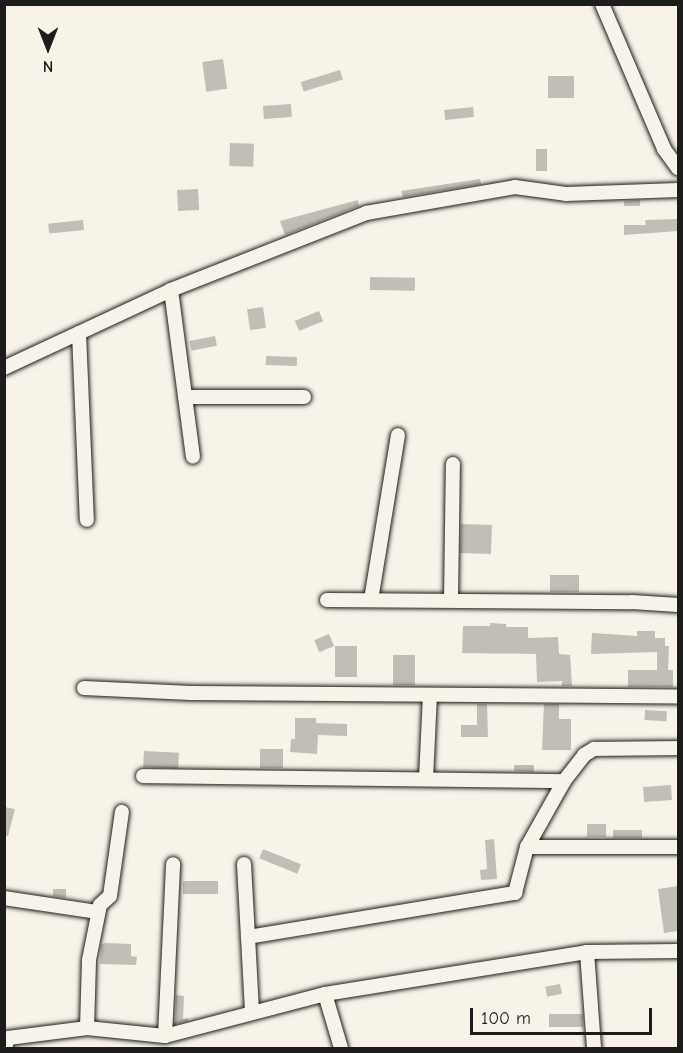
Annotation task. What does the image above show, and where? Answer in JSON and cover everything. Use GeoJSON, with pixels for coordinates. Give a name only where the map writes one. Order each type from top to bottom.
{"type":"FeatureCollection","features":[{"type":"Feature","properties":{"kind":"street"},"geometry":{"type":"LineString","coordinates":[[602,4],[664,148],[678,168]]}},
{"type":"Feature","properties":{"kind":"street"},"geometry":{"type":"LineString","coordinates":[[4,368],[171,291],[366,213],[514,187],[566,194],[678,190]]}},
{"type":"Feature","properties":{"kind":"street"},"geometry":{"type":"LineString","coordinates":[[171,291],[193,457]]}},
{"type":"Feature","properties":{"kind":"street"},"geometry":{"type":"LineString","coordinates":[[80,333],[87,520]]}},
{"type":"Feature","properties":{"kind":"street"},"geometry":{"type":"LineString","coordinates":[[185,398],[304,398]]}},
{"type":"Feature","properties":{"kind":"street"},"geometry":{"type":"LineString","coordinates":[[371,600],[398,435]]}},
{"type":"Feature","properties":{"kind":"street"},"geometry":{"type":"LineString","coordinates":[[451,600],[453,464]]}},
{"type":"Feature","properties":{"kind":"street"},"geometry":{"type":"LineString","coordinates":[[327,600],[678,605]]}},
{"type":"Feature","properties":{"kind":"street"},"geometry":{"type":"LineString","coordinates":[[84,688],[191,693],[678,696]]}},
{"type":"Feature","properties":{"kind":"street"},"geometry":{"type":"LineString","coordinates":[[426,779],[430,695]]}},
{"type":"Feature","properties":{"kind":"street"},"geometry":{"type":"LineString","coordinates":[[248,937],[515,893],[527,847],[564,781],[584,755],[594,749],[678,748]]}},
{"type":"Feature","properties":{"kind":"street"},"geometry":{"type":"LineString","coordinates":[[143,776],[564,781]]}},
{"type":"Feature","properties":{"kind":"street"},"geometry":{"type":"LineString","coordinates":[[87,1028],[89,960],[100,905],[110,896],[122,812]]}},
{"type":"Feature","properties":{"kind":"street"},"geometry":{"type":"LineString","coordinates":[[527,847],[678,847]]}},
{"type":"Feature","properties":{"kind":"street"},"geometry":{"type":"LineString","coordinates":[[165,1036],[173,864]]}},
{"type":"Feature","properties":{"kind":"street"},"geometry":{"type":"LineString","coordinates":[[244,864],[252,1011]]}},
{"type":"Feature","properties":{"kind":"street"},"geometry":{"type":"LineString","coordinates":[[4,898],[98,912]]}},
{"type":"Feature","properties":{"kind":"street"},"geometry":{"type":"LineString","coordinates":[[5,1048],[8,1038],[87,1028],[165,1036],[252,1011],[325,994],[587,952],[678,951]]}},
{"type":"Feature","properties":{"kind":"street"},"geometry":{"type":"LineString","coordinates":[[587,952],[594,1048]]}},
{"type":"Feature","properties":{"kind":"street"},"geometry":{"type":"LineString","coordinates":[[325,994],[341,1048]]}},
{"type":"Feature","properties":{"kind":"building"},"geometry":{"type":"Polygon","coordinates":[[[223,59],[227,89],[206,92],[202,62],[223,59]]]}},
{"type":"Feature","properties":{"kind":"building"},"geometry":{"type":"Polygon","coordinates":[[[340,70],[343,80],[304,92],[301,82],[340,70]]]}},
{"type":"Feature","properties":{"kind":"building"},"geometry":{"type":"Polygon","coordinates":[[[548,76],[574,76],[574,98],[548,98],[548,76]]]}},
{"type":"Feature","properties":{"kind":"building"},"geometry":{"type":"Polygon","coordinates":[[[291,104],[292,117],[264,119],[263,106],[291,104]]]}},
{"type":"Feature","properties":{"kind":"building"},"geometry":{"type":"Polygon","coordinates":[[[473,107],[474,117],[445,120],[444,110],[473,107]]]}},
{"type":"Feature","properties":{"kind":"building"},"geometry":{"type":"Polygon","coordinates":[[[230,143],[254,144],[253,167],[229,166],[230,143]]]}},
{"type":"Feature","properties":{"kind":"building"},"geometry":{"type":"Polygon","coordinates":[[[536,149],[547,149],[547,171],[536,171],[536,149]]]}},
{"type":"Feature","properties":{"kind":"building"},"geometry":{"type":"Polygon","coordinates":[[[480,179],[481,184],[403,197],[401,191],[480,179]]]}},
{"type":"Feature","properties":{"kind":"building"},"geometry":{"type":"Polygon","coordinates":[[[198,189],[199,210],[178,211],[177,190],[198,189]]]}},
{"type":"Feature","properties":{"kind":"building"},"geometry":{"type":"Polygon","coordinates":[[[358,200],[359,206],[285,235],[280,221],[358,200]]]}},
{"type":"Feature","properties":{"kind":"building"},"geometry":{"type":"Polygon","coordinates":[[[640,200],[640,206],[624,206],[624,201],[640,200]]]}},
{"type":"Feature","properties":{"kind":"building"},"geometry":{"type":"Polygon","coordinates":[[[678,219],[678,231],[624,235],[624,225],[646,225],[645,220],[678,219]]]}},
{"type":"Feature","properties":{"kind":"building"},"geometry":{"type":"Polygon","coordinates":[[[83,220],[84,230],[49,234],[48,224],[83,220]]]}},
{"type":"Feature","properties":{"kind":"building"},"geometry":{"type":"Polygon","coordinates":[[[370,277],[415,278],[415,291],[370,290],[370,277]]]}},
{"type":"Feature","properties":{"kind":"building"},"geometry":{"type":"Polygon","coordinates":[[[263,307],[266,328],[250,330],[247,309],[263,307]]]}},
{"type":"Feature","properties":{"kind":"building"},"geometry":{"type":"Polygon","coordinates":[[[319,311],[323,321],[299,331],[295,321],[319,311]]]}},
{"type":"Feature","properties":{"kind":"building"},"geometry":{"type":"Polygon","coordinates":[[[215,336],[217,346],[191,351],[189,341],[215,336]]]}},
{"type":"Feature","properties":{"kind":"building"},"geometry":{"type":"Polygon","coordinates":[[[266,356],[297,357],[297,366],[266,365],[266,356]]]}},
{"type":"Feature","properties":{"kind":"building"},"geometry":{"type":"Polygon","coordinates":[[[461,524],[492,525],[491,554],[460,553],[461,524]]]}},
{"type":"Feature","properties":{"kind":"building"},"geometry":{"type":"Polygon","coordinates":[[[550,575],[579,575],[579,592],[550,592],[550,575]]]}},
{"type":"Feature","properties":{"kind":"building"},"geometry":{"type":"Polygon","coordinates":[[[490,623],[506,624],[506,627],[528,627],[528,638],[558,637],[559,654],[570,655],[572,686],[562,686],[562,681],[537,682],[536,654],[462,653],[463,626],[490,626],[490,623]]]}},
{"type":"Feature","properties":{"kind":"building"},"geometry":{"type":"Polygon","coordinates":[[[637,631],[655,631],[655,638],[665,638],[665,646],[669,646],[668,670],[673,670],[673,687],[628,687],[628,670],[657,670],[657,652],[591,654],[592,633],[637,636],[637,631]]]}},
{"type":"Feature","properties":{"kind":"building"},"geometry":{"type":"Polygon","coordinates":[[[329,634],[334,646],[319,652],[314,640],[329,634]]]}},
{"type":"Feature","properties":{"kind":"building"},"geometry":{"type":"Polygon","coordinates":[[[335,646],[357,646],[357,677],[335,677],[335,646]]]}},
{"type":"Feature","properties":{"kind":"building"},"geometry":{"type":"Polygon","coordinates":[[[393,655],[415,655],[415,685],[393,685],[393,655]]]}},
{"type":"Feature","properties":{"kind":"building"},"geometry":{"type":"Polygon","coordinates":[[[477,704],[487,704],[488,737],[461,737],[461,725],[477,725],[477,704]]]}},
{"type":"Feature","properties":{"kind":"building"},"geometry":{"type":"Polygon","coordinates":[[[544,704],[559,704],[559,719],[571,719],[571,750],[542,750],[544,704]]]}},
{"type":"Feature","properties":{"kind":"building"},"geometry":{"type":"Polygon","coordinates":[[[645,710],[667,711],[666,721],[644,720],[645,710]]]}},
{"type":"Feature","properties":{"kind":"building"},"geometry":{"type":"Polygon","coordinates":[[[295,718],[316,718],[316,723],[347,724],[347,736],[318,735],[317,754],[290,752],[291,739],[295,739],[295,718]]]}},
{"type":"Feature","properties":{"kind":"building"},"geometry":{"type":"Polygon","coordinates":[[[260,749],[283,749],[283,768],[260,768],[260,749]]]}},
{"type":"Feature","properties":{"kind":"building"},"geometry":{"type":"Polygon","coordinates":[[[144,751],[179,753],[178,769],[143,767],[144,751]]]}},
{"type":"Feature","properties":{"kind":"building"},"geometry":{"type":"Polygon","coordinates":[[[514,765],[534,765],[534,772],[514,771],[514,765]]]}},
{"type":"Feature","properties":{"kind":"building"},"geometry":{"type":"Polygon","coordinates":[[[671,785],[672,800],[644,802],[643,787],[671,785]]]}},
{"type":"Feature","properties":{"kind":"building"},"geometry":{"type":"Polygon","coordinates":[[[4,807],[15,809],[8,836],[4,836],[4,807]]]}},
{"type":"Feature","properties":{"kind":"building"},"geometry":{"type":"Polygon","coordinates":[[[587,824],[606,824],[606,837],[587,837],[587,824]]]}},
{"type":"Feature","properties":{"kind":"building"},"geometry":{"type":"Polygon","coordinates":[[[613,830],[642,830],[642,838],[613,838],[613,830]]]}},
{"type":"Feature","properties":{"kind":"building"},"geometry":{"type":"Polygon","coordinates":[[[494,839],[497,879],[481,880],[480,870],[487,869],[485,840],[494,839]]]}},
{"type":"Feature","properties":{"kind":"building"},"geometry":{"type":"Polygon","coordinates":[[[263,849],[301,864],[297,874],[259,858],[263,849]]]}},
{"type":"Feature","properties":{"kind":"building"},"geometry":{"type":"Polygon","coordinates":[[[183,881],[218,881],[218,894],[183,894],[183,881]]]}},
{"type":"Feature","properties":{"kind":"building"},"geometry":{"type":"Polygon","coordinates":[[[678,886],[678,931],[664,933],[658,889],[678,886]]]}},
{"type":"Feature","properties":{"kind":"building"},"geometry":{"type":"Polygon","coordinates":[[[53,889],[66,889],[66,898],[53,896],[53,889]]]}},
{"type":"Feature","properties":{"kind":"building"},"geometry":{"type":"Polygon","coordinates":[[[105,943],[131,944],[131,956],[137,957],[136,965],[100,964],[101,945],[105,943]]]}},
{"type":"Feature","properties":{"kind":"building"},"geometry":{"type":"Polygon","coordinates":[[[560,984],[562,994],[547,997],[545,987],[560,984]]]}},
{"type":"Feature","properties":{"kind":"building"},"geometry":{"type":"Polygon","coordinates":[[[176,995],[184,996],[183,1019],[188,1018],[188,1021],[175,1024],[176,995]]]}},
{"type":"Feature","properties":{"kind":"building"},"geometry":{"type":"Polygon","coordinates":[[[549,1014],[583,1014],[583,1027],[549,1027],[549,1014]]]}}]}
